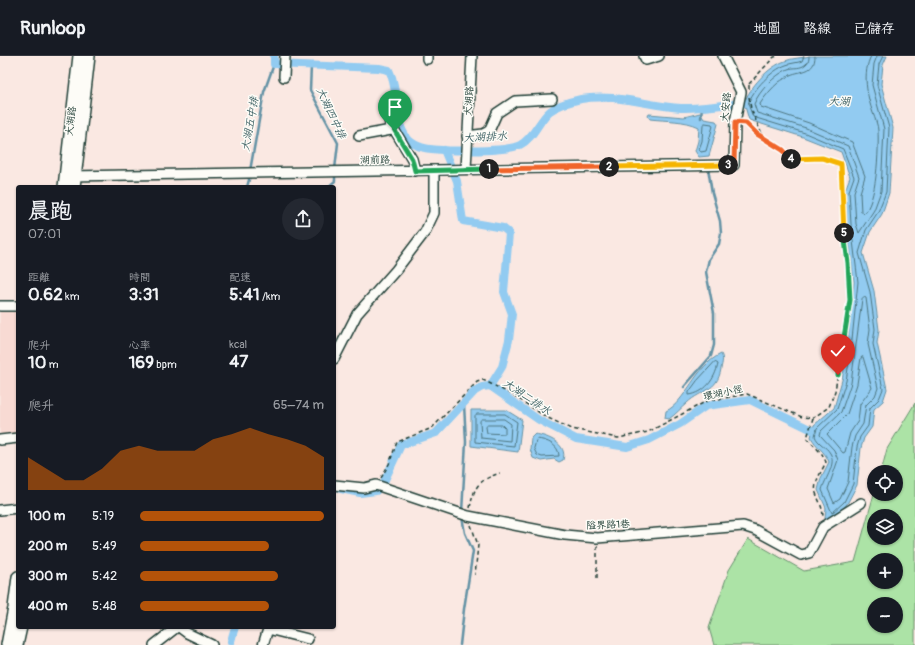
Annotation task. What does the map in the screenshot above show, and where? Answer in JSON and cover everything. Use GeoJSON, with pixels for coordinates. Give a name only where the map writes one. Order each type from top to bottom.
{"type":"FeatureCollection","features":[{"type":"Feature","properties":{"kind":"main road","name":"大湖路"},"geometry":{"type":"LineString","coordinates":[[68,179],[79,56]]}},
{"type":"Feature","properties":{"kind":"main road","name":"大湖路"},"geometry":{"type":"LineString","coordinates":[[68,179],[89,56]]}},
{"type":"Feature","properties":{"kind":"main road"},"geometry":{"type":"LineString","coordinates":[[7,645],[16,592]]}},
{"type":"Feature","properties":{"kind":"main road"},"geometry":{"type":"LineString","coordinates":[[17,645],[21,629]]}},
{"type":"Feature","properties":{"kind":"street"},"geometry":{"type":"LineString","coordinates":[[284,77],[285,56]]}},
{"type":"Feature","properties":{"kind":"street","name":"大湖路"},"geometry":{"type":"LineString","coordinates":[[466,170],[472,56]]}},
{"type":"Feature","properties":{"kind":"street"},"geometry":{"type":"LineString","coordinates":[[644,56],[646,60],[660,56]]}},
{"type":"Feature","properties":{"kind":"street","name":"大安路"},"geometry":{"type":"LineString","coordinates":[[722,56],[746,93],[735,122],[734,165]]}},
{"type":"Feature","properties":{"kind":"street"},"geometry":{"type":"LineString","coordinates":[[467,136],[483,134],[489,131],[496,113],[516,101],[552,98]]}},
{"type":"Feature","properties":{"kind":"street"},"geometry":{"type":"LineString","coordinates":[[386,103],[391,130]]}},
{"type":"Feature","properties":{"kind":"street"},"geometry":{"type":"LineString","coordinates":[[359,136],[391,130],[395,131],[412,159],[415,171]]}},
{"type":"Feature","properties":{"kind":"street","name":"湖前路"},"geometry":{"type":"LineString","coordinates":[[68,179],[434,170],[734,165]]}},
{"type":"Feature","properties":{"kind":"street"},"geometry":{"type":"LineString","coordinates":[[336,355],[357,314],[396,270],[425,232],[434,214],[434,170]]}},
{"type":"Feature","properties":{"kind":"street"},"geometry":{"type":"LineString","coordinates":[[0,306],[16,306]]}},
{"type":"Feature","properties":{"kind":"street"},"geometry":{"type":"LineString","coordinates":[[0,440],[16,438]]}},
{"type":"Feature","properties":{"kind":"street","name":"隘界路1巷"},"geometry":{"type":"LineString","coordinates":[[336,485],[364,488],[376,485],[451,511],[490,521],[565,536],[597,538],[743,526],[755,530],[801,555],[809,553],[823,527],[861,503]]}},
{"type":"Feature","properties":{"kind":"street"},"geometry":{"type":"LineString","coordinates":[[0,510],[16,508]]}},
{"type":"Feature","properties":{"kind":"street"},"geometry":{"type":"LineString","coordinates":[[154,645],[175,629]]}},
{"type":"Feature","properties":{"kind":"street"},"geometry":{"type":"LineString","coordinates":[[181,629],[212,645]]}},
{"type":"Feature","properties":{"kind":"street"},"geometry":{"type":"LineString","coordinates":[[263,645],[268,629],[308,639]]}},
{"type":"Feature","properties":{"kind":"path"},"geometry":{"type":"LineString","coordinates":[[764,138],[751,110],[746,93],[750,83],[774,57],[778,56]]}},
{"type":"Feature","properties":{"kind":"path"},"geometry":{"type":"LineString","coordinates":[[746,93],[750,83]]}},
{"type":"Feature","properties":{"kind":"path"},"geometry":{"type":"LineString","coordinates":[[735,122],[746,123],[764,138],[783,150],[790,159],[822,158],[841,164],[843,226],[848,263],[850,300],[835,390],[829,407],[813,418],[806,438],[822,454],[826,462],[816,484],[815,492],[823,508],[823,527]]}},
{"type":"Feature","properties":{"kind":"path","name":"環湖小徑"},"geometry":{"type":"LineString","coordinates":[[376,485],[389,464],[397,442],[432,428],[477,382],[483,380],[513,395],[546,417],[572,429],[618,438],[648,432],[707,401],[747,394],[802,417],[813,418]]}},
{"type":"Feature","properties":{"kind":"path"},"geometry":{"type":"LineString","coordinates":[[597,538],[597,578]]}},
{"type":"Feature","properties":{"kind":"shaded area"},"geometry":{"type":"Polygon","coordinates":[[[0,311],[16,311],[16,436],[0,437],[0,311]]]}},
{"type":"Feature","properties":{"kind":"green space"},"geometry":{"type":"Polygon","coordinates":[[[915,403],[915,645],[714,645],[709,628],[729,570],[748,539],[804,571],[855,562],[867,519],[867,545],[903,545],[903,509],[870,509],[872,501],[903,501],[903,465],[883,465],[887,449],[915,403]]]}},
{"type":"Feature","properties":{"kind":"water","name":"大湖"},"geometry":{"type":"Polygon","coordinates":[[[810,56],[887,56],[883,65],[881,84],[893,128],[889,193],[882,214],[870,232],[863,253],[874,291],[879,330],[877,343],[887,389],[883,401],[874,409],[872,427],[864,438],[861,448],[857,485],[847,504],[829,521],[825,519],[826,508],[818,490],[821,478],[829,462],[811,437],[814,425],[834,408],[842,380],[847,348],[854,282],[847,225],[845,190],[850,177],[841,152],[803,137],[749,120],[744,103],[755,84],[772,68],[788,60],[810,56]]]}},
{"type":"Feature","properties":{"kind":"water"},"geometry":{"type":"Polygon","coordinates":[[[700,113],[704,119],[716,121],[718,124],[709,156],[699,157],[695,151],[698,141],[699,127],[682,122],[650,119],[648,116],[649,114],[684,117],[700,113]]]}},
{"type":"Feature","properties":{"kind":"water"},"geometry":{"type":"Polygon","coordinates":[[[721,354],[722,363],[716,382],[693,398],[669,419],[665,418],[666,411],[679,400],[704,367],[721,354]]]}},
{"type":"Feature","properties":{"kind":"water"},"geometry":{"type":"Polygon","coordinates":[[[471,410],[506,410],[522,420],[518,452],[471,446],[471,410]]]}},
{"type":"Feature","properties":{"kind":"water"},"geometry":{"type":"Polygon","coordinates":[[[535,434],[551,439],[560,445],[564,454],[563,460],[559,462],[554,459],[541,461],[533,458],[530,449],[531,438],[535,434]]]}},
{"type":"Feature","properties":{"kind":"waterway","name":"大湖排水"},"geometry":{"type":"LineString","coordinates":[[274,56],[274,64],[379,68],[389,70],[403,132],[412,143],[429,149],[486,150],[520,145],[533,134],[550,111],[561,105],[581,99],[619,99],[681,108],[744,103]]}},
{"type":"Feature","properties":{"kind":"waterway","name":"大湖五中排"},"geometry":{"type":"LineString","coordinates":[[250,171],[264,92],[274,64]]}},
{"type":"Feature","properties":{"kind":"waterway","name":"大湖四中排"},"geometry":{"type":"LineString","coordinates":[[311,66],[310,90],[338,143],[335,169]]}},
{"type":"Feature","properties":{"kind":"waterway"},"geometry":{"type":"LineString","coordinates":[[701,118],[702,106]]}},
{"type":"Feature","properties":{"kind":"waterway","name":"大湖二排水"},"geometry":{"type":"LineString","coordinates":[[444,150],[457,181],[463,221],[503,228],[509,233],[504,292],[512,314],[509,340],[502,367],[490,386]]}},
{"type":"Feature","properties":{"kind":"waterway"},"geometry":{"type":"LineString","coordinates":[[684,387],[711,356],[714,345],[714,313],[706,272],[709,259],[719,244],[721,233],[720,221],[712,193],[708,168]]}},
{"type":"Feature","properties":{"kind":"waterway","name":"大湖四中排"},"geometry":{"type":"LineString","coordinates":[[330,185],[335,181],[335,174]]}},
{"type":"Feature","properties":{"kind":"waterway","name":"大湖五中排"},"geometry":{"type":"LineString","coordinates":[[248,185],[250,176]]}},
{"type":"Feature","properties":{"kind":"waterway","name":"大湖二排水"},"geometry":{"type":"LineString","coordinates":[[490,386],[539,420],[576,439],[627,447],[649,440],[680,424],[706,406],[750,400],[812,430]]}},
{"type":"Feature","properties":{"kind":"waterway"},"geometry":{"type":"LineString","coordinates":[[383,484],[401,445],[436,433],[475,391],[482,387],[490,386]]}},
{"type":"Feature","properties":{"kind":"waterway"},"geometry":{"type":"LineString","coordinates":[[462,512],[466,442],[464,404]]}},
{"type":"Feature","properties":{"kind":"waterway"},"geometry":{"type":"LineString","coordinates":[[341,489],[360,493],[376,491]]}},
{"type":"Feature","properties":{"kind":"waterway"},"geometry":{"type":"LineString","coordinates":[[460,645],[473,551],[465,533],[462,517]]}},
{"type":"Feature","properties":{"kind":"waterway"},"geometry":{"type":"LineString","coordinates":[[231,641],[234,629]]}},
{"type":"Feature","properties":{"kind":"route"},"geometry":{"type":"LineString","coordinates":[[395,131],[412,159],[415,171],[734,165],[735,122],[746,123],[757,134],[783,150],[790,159],[822,158],[841,164],[843,226],[848,263],[850,300],[838,375]]}}]}
